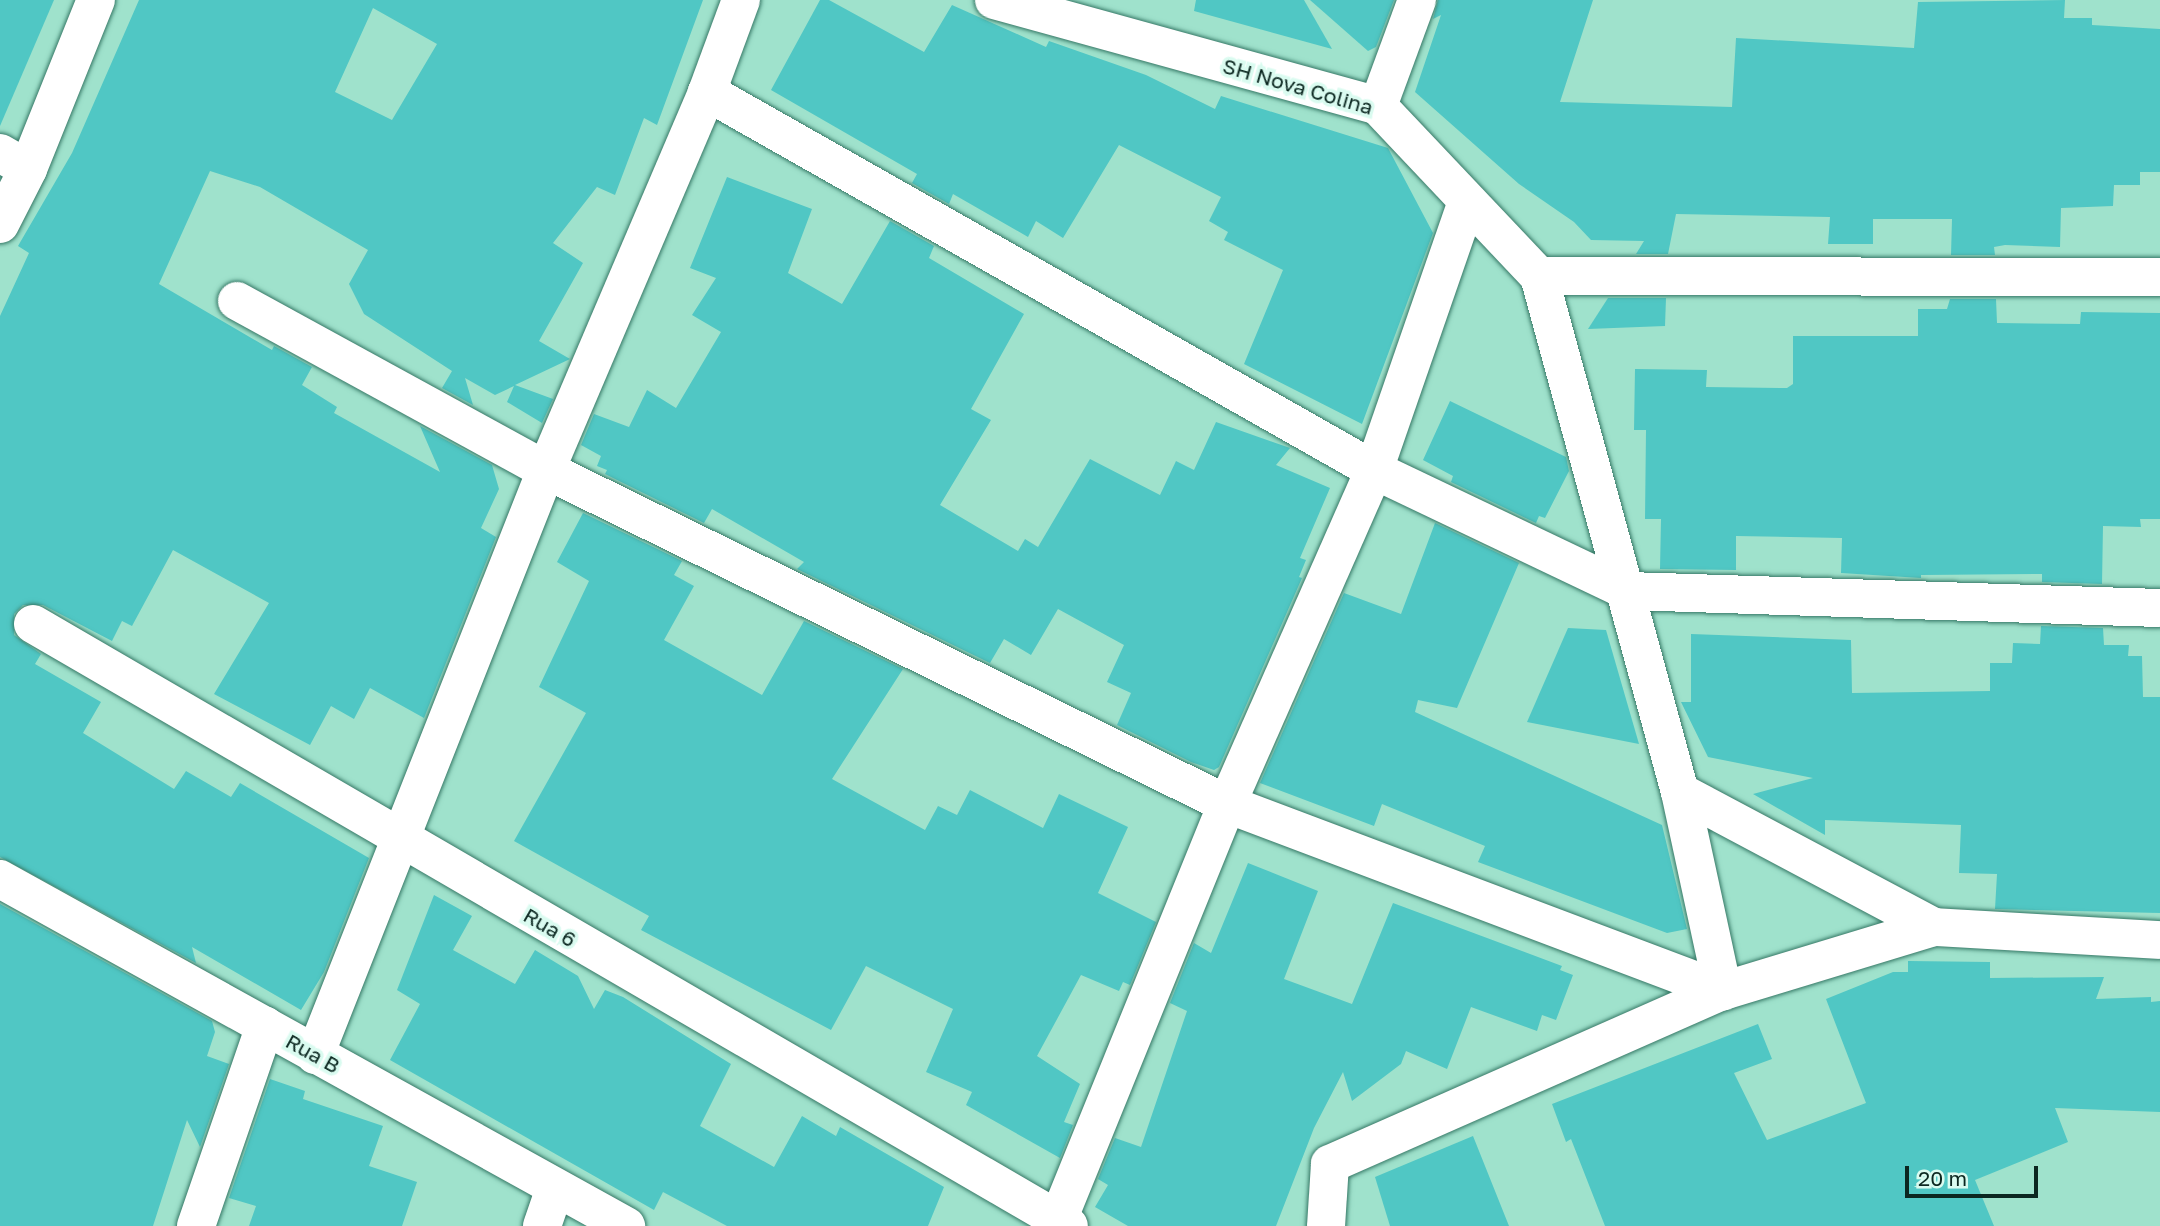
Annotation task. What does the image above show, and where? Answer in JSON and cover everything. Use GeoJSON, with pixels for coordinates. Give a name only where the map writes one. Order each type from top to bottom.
{"type":"FeatureCollection","features":[{"type":"Feature","properties":{"kind":"street"},"geometry":{"type":"LineString","coordinates":[[0,224],[14,161],[96,0]]}},
{"type":"Feature","properties":{"kind":"street"},"geometry":{"type":"LineString","coordinates":[[316,1055],[546,470],[707,92],[741,0]]}},
{"type":"Feature","properties":{"kind":"street","name":"SH Nova Colina"},"geometry":{"type":"LineString","coordinates":[[995,0],[1378,106],[1539,276]]}},
{"type":"Feature","properties":{"kind":"street"},"geometry":{"type":"LineString","coordinates":[[1378,106],[1417,0]]}},
{"type":"Feature","properties":{"kind":"street"},"geometry":{"type":"LineString","coordinates":[[707,92],[1374,470],[1628,591],[2160,608]]}},
{"type":"Feature","properties":{"kind":"street"},"geometry":{"type":"LineString","coordinates":[[1064,1223],[1227,804],[1374,470],[1467,202]]}},
{"type":"Feature","properties":{"kind":"street"},"geometry":{"type":"LineString","coordinates":[[1723,991],[1680,792],[1628,591],[1539,276],[2160,277]]}},
{"type":"Feature","properties":{"kind":"street"},"geometry":{"type":"LineString","coordinates":[[237,301],[546,470],[1227,804],[1723,991]]}},
{"type":"Feature","properties":{"kind":"street","name":"Rua 6"},"geometry":{"type":"LineString","coordinates":[[33,624],[399,840],[1064,1223]]}},
{"type":"Feature","properties":{"kind":"street"},"geometry":{"type":"LineString","coordinates":[[1680,792],[1934,927]]}},
{"type":"Feature","properties":{"kind":"street","name":"Rua B"},"geometry":{"type":"LineString","coordinates":[[0,879],[626,1226]]}},
{"type":"Feature","properties":{"kind":"street"},"geometry":{"type":"LineString","coordinates":[[1326,1226],[1330,1164],[1723,991],[1934,927],[2160,940]]}},
{"type":"Feature","properties":{"kind":"street"},"geometry":{"type":"LineString","coordinates":[[197,1226],[265,1026]]}},
{"type":"Feature","properties":{"kind":"street"},"geometry":{"type":"LineString","coordinates":[[542,1226],[555,1188]]}},
{"type":"Feature","properties":{"kind":"building"},"geometry":{"type":"Polygon","coordinates":[[[0,0],[54,0],[0,126],[0,0]]]}},
{"type":"Feature","properties":{"kind":"building"},"geometry":{"type":"Polygon","coordinates":[[[139,0],[703,0],[657,125],[644,118],[615,195],[597,187],[553,243],[583,263],[539,341],[570,359],[515,385],[553,399],[542,423],[507,402],[514,386],[495,395],[465,378],[473,405],[442,388],[452,371],[364,314],[349,284],[368,250],[260,187],[210,171],[159,284],[272,350],[274,346],[312,367],[302,385],[337,407],[334,413],[440,472],[420,426],[492,465],[499,489],[481,528],[496,537],[424,718],[370,688],[354,719],[331,706],[310,745],[214,694],[269,603],[173,550],[132,626],[122,621],[112,641],[43,605],[23,605],[14,614],[14,635],[41,654],[35,664],[101,702],[83,733],[174,789],[186,771],[231,797],[240,783],[369,858],[324,972],[301,1010],[192,947],[196,963],[0,857],[0,316],[29,253],[18,246],[72,153],[139,0]],[[373,8],[335,92],[392,120],[437,44],[373,8]]]}},
{"type":"Feature","properties":{"kind":"building"},"geometry":{"type":"Polygon","coordinates":[[[820,0],[829,0],[924,52],[952,5],[1046,47],[1049,41],[1146,75],[1215,109],[1221,96],[1388,148],[1433,233],[1362,424],[1244,364],[1283,270],[1224,240],[1228,232],[1209,221],[1221,197],[1119,145],[1063,238],[1036,221],[1028,237],[953,194],[949,204],[912,183],[917,174],[771,90],[820,0]]]}},
{"type":"Feature","properties":{"kind":"building"},"geometry":{"type":"Polygon","coordinates":[[[1196,0],[1304,0],[1332,49],[1194,11],[1196,0]]]}},
{"type":"Feature","properties":{"kind":"building"},"geometry":{"type":"Polygon","coordinates":[[[1310,0],[1394,0],[1376,47],[1368,51],[1310,0]]]}},
{"type":"Feature","properties":{"kind":"building"},"geometry":{"type":"Polygon","coordinates":[[[1438,0],[1593,0],[1560,102],[1732,107],[1736,38],[1914,48],[1918,2],[2065,0],[2064,18],[2092,18],[2092,25],[2160,29],[2160,172],[2140,172],[2140,185],[2114,185],[2113,206],[2061,208],[2060,247],[2005,245],[1994,247],[1995,255],[1951,255],[1952,219],[1873,219],[1873,244],[1828,244],[1830,217],[1676,214],[1668,254],[1636,254],[1644,241],[1591,240],[1574,222],[1519,184],[1415,92],[1441,15],[1433,19],[1438,0]]]}},
{"type":"Feature","properties":{"kind":"building"},"geometry":{"type":"Polygon","coordinates":[[[727,177],[812,209],[788,273],[842,304],[890,221],[934,246],[929,258],[1024,314],[971,409],[991,420],[940,505],[1018,551],[1025,539],[1038,547],[1090,459],[1160,495],[1176,461],[1194,470],[1216,422],[1290,448],[1276,465],[1330,488],[1300,558],[1306,560],[1299,577],[1302,578],[1219,767],[1214,770],[1191,762],[1117,725],[1131,693],[1107,682],[1124,645],[1058,609],[1031,655],[1004,639],[990,663],[797,569],[804,562],[712,509],[704,523],[605,474],[607,470],[597,466],[601,456],[581,445],[594,414],[629,427],[647,390],[676,408],[721,332],[692,315],[716,278],[690,268],[727,177]]]}},
{"type":"Feature","properties":{"kind":"building"},"geometry":{"type":"Polygon","coordinates":[[[1608,298],[1666,298],[1665,326],[1588,329],[1608,298]]]}},
{"type":"Feature","properties":{"kind":"building"},"geometry":{"type":"Polygon","coordinates":[[[1950,299],[1996,299],[1997,323],[2080,324],[2081,312],[2160,313],[2160,519],[2140,519],[2141,527],[2103,526],[2102,584],[2042,582],[2042,574],[1921,575],[1921,578],[1841,573],[1842,538],[1736,536],[1736,570],[1660,569],[1661,519],[1645,519],[1646,430],[1634,430],[1635,369],[1707,370],[1706,387],[1787,388],[1793,384],[1793,336],[1918,336],[1918,309],[1947,309],[1950,299]]]}},
{"type":"Feature","properties":{"kind":"building"},"geometry":{"type":"Polygon","coordinates":[[[1450,401],[1566,457],[1569,471],[1545,518],[1539,516],[1536,523],[1451,482],[1453,476],[1423,460],[1450,401]]]}},
{"type":"Feature","properties":{"kind":"building"},"geometry":{"type":"Polygon","coordinates":[[[583,513],[682,561],[674,575],[694,586],[664,640],[762,695],[804,621],[903,669],[832,779],[925,830],[938,806],[957,815],[970,790],[1043,828],[1059,794],[1128,827],[1098,893],[1156,922],[1130,985],[1123,982],[1119,991],[1081,975],[1037,1056],[1080,1084],[1064,1122],[1073,1125],[1060,1158],[966,1105],[972,1092],[926,1072],[953,1009],[866,966],[831,1030],[641,930],[649,916],[514,841],[586,713],[539,687],[589,581],[557,562],[583,513]]]}},
{"type":"Feature","properties":{"kind":"building"},"geometry":{"type":"Polygon","coordinates":[[[1435,523],[1519,563],[1457,708],[1418,700],[1415,712],[1662,825],[1687,929],[1667,933],[1478,862],[1485,846],[1382,804],[1374,826],[1260,783],[1344,593],[1401,614],[1435,523]]]}},
{"type":"Feature","properties":{"kind":"building"},"geometry":{"type":"Polygon","coordinates":[[[2041,626],[2103,628],[2104,645],[2129,645],[2128,656],[2142,656],[2143,697],[2160,697],[2160,913],[1995,909],[1997,874],[1959,873],[1961,825],[1825,820],[1825,835],[1753,794],[1813,778],[1708,757],[1681,702],[1691,702],[1691,634],[1851,640],[1852,693],[1990,691],[1990,663],[2012,663],[2013,643],[2040,644],[2041,626]]]}},
{"type":"Feature","properties":{"kind":"building"},"geometry":{"type":"Polygon","coordinates":[[[1568,628],[1606,630],[1639,744],[1527,722],[1568,628]]]}},
{"type":"Feature","properties":{"kind":"building"},"geometry":{"type":"Polygon","coordinates":[[[1248,863],[1318,891],[1284,979],[1352,1004],[1393,903],[1562,966],[1560,970],[1573,975],[1556,1020],[1542,1015],[1537,1031],[1471,1007],[1447,1069],[1406,1051],[1401,1064],[1352,1101],[1343,1072],[1314,1128],[1276,1226],[1128,1226],[1095,1207],[1108,1185],[1098,1179],[1115,1138],[1141,1147],[1187,1011],[1170,1003],[1194,943],[1211,953],[1248,863]]]}},
{"type":"Feature","properties":{"kind":"building"},"geometry":{"type":"Polygon","coordinates":[[[434,895],[472,916],[453,950],[515,984],[535,950],[578,976],[594,1009],[605,990],[623,997],[731,1064],[700,1126],[774,1167],[802,1116],[836,1136],[840,1127],[944,1187],[928,1226],[727,1226],[663,1192],[654,1210],[390,1060],[420,1004],[397,990],[434,895]]]}},
{"type":"Feature","properties":{"kind":"building"},"geometry":{"type":"Polygon","coordinates":[[[0,904],[212,1021],[215,1032],[207,1056],[229,1064],[200,1147],[187,1120],[153,1226],[0,1226],[0,904]]]}},
{"type":"Feature","properties":{"kind":"building"},"geometry":{"type":"Polygon","coordinates":[[[1908,961],[1990,962],[1990,978],[2104,977],[2096,999],[2151,997],[2151,1002],[2160,1001],[2160,1112],[2055,1108],[2068,1142],[1975,1180],[1994,1226],[1605,1226],[1571,1139],[1566,1142],[1552,1104],[1758,1024],[1772,1059],[1734,1073],[1767,1140],[1866,1103],[1826,999],[1893,972],[1908,972],[1908,961]]]}},
{"type":"Feature","properties":{"kind":"building"},"geometry":{"type":"Polygon","coordinates":[[[270,1079],[305,1091],[303,1099],[383,1126],[369,1166],[417,1182],[402,1226],[249,1226],[256,1206],[229,1198],[270,1079]]]}},
{"type":"Feature","properties":{"kind":"building"},"geometry":{"type":"Polygon","coordinates":[[[1473,1136],[1509,1226],[1390,1226],[1375,1177],[1473,1136]]]}}]}
